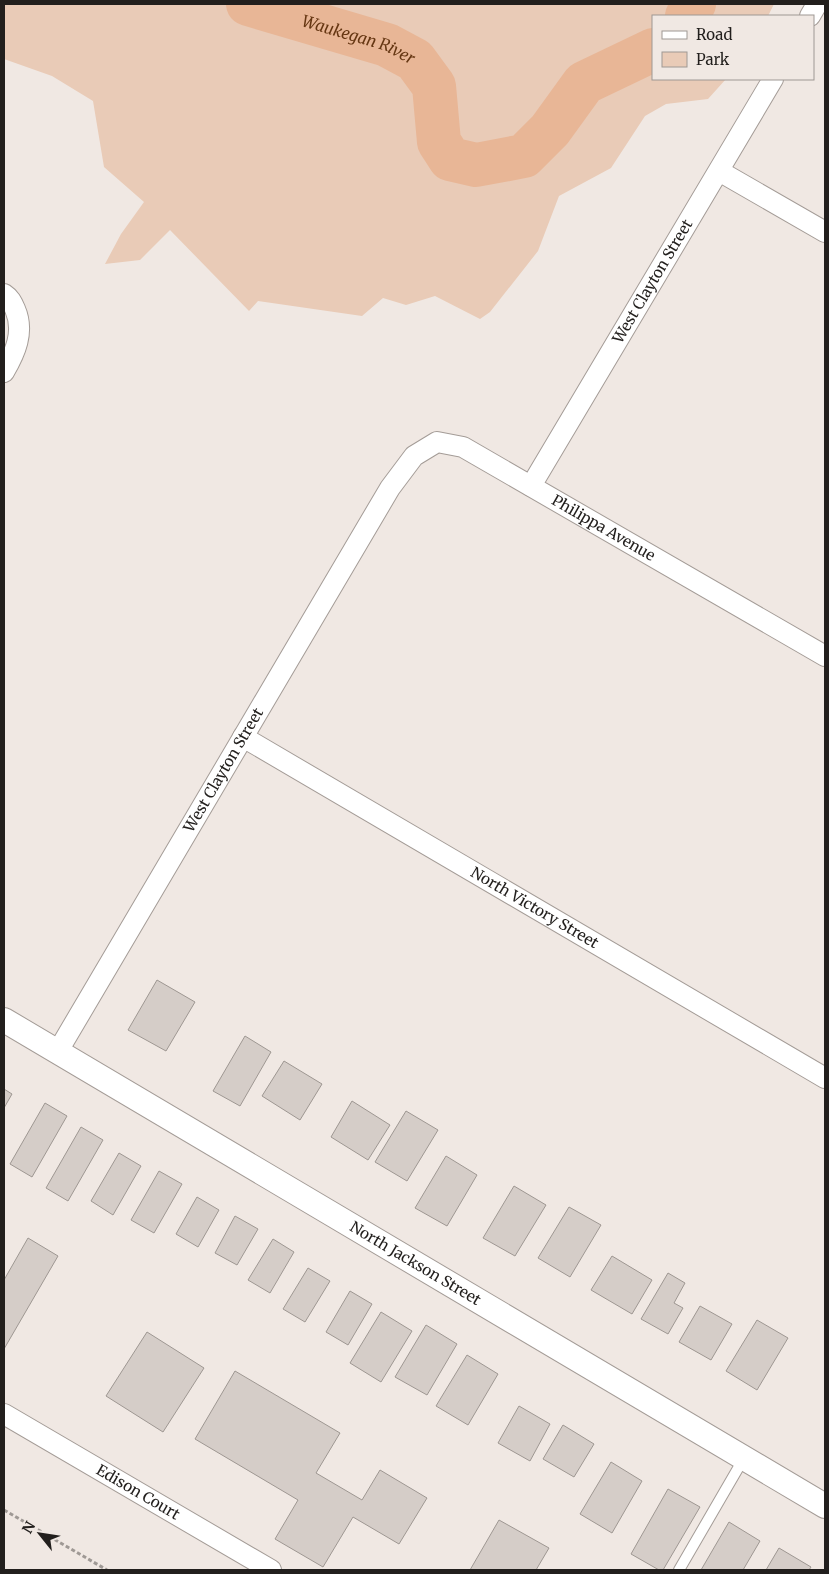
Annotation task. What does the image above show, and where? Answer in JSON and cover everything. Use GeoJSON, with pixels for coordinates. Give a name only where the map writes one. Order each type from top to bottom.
{"type":"FeatureCollection","features":[{"type":"Feature","properties":{"kind":"street"},"geometry":{"type":"LineString","coordinates":[[811,15],[817,4]]}},
{"type":"Feature","properties":{"kind":"street","name":"West Clayton Street"},"geometry":{"type":"LineString","coordinates":[[531,486],[772,80]]}},
{"type":"Feature","properties":{"kind":"street"},"geometry":{"type":"LineString","coordinates":[[719,171],[825,232]]}},
{"type":"Feature","properties":{"kind":"street"},"geometry":{"type":"LineString","coordinates":[[4,294],[9,297],[16,313],[20,332],[14,355],[4,372]]}},
{"type":"Feature","properties":{"kind":"street","name":"Philippa Avenue"},"geometry":{"type":"LineString","coordinates":[[390,488],[414,456],[437,442],[463,447],[825,656]]}},
{"type":"Feature","properties":{"kind":"street","name":"West Clayton Street"},"geometry":{"type":"LineString","coordinates":[[58,1051],[390,488]]}},
{"type":"Feature","properties":{"kind":"street","name":"North Victory Street"},"geometry":{"type":"LineString","coordinates":[[243,737],[825,1078]]}},
{"type":"Feature","properties":{"kind":"street","name":"North Jackson Street"},"geometry":{"type":"LineString","coordinates":[[4,1020],[825,1506]]}},
{"type":"Feature","properties":{"kind":"street","name":"Edison Court"},"geometry":{"type":"LineString","coordinates":[[4,1414],[271,1570]]}},
{"type":"Feature","properties":{"kind":"lane"},"geometry":{"type":"LineString","coordinates":[[679,1570],[744,1458]]}},
{"type":"Feature","properties":{"kind":"path"},"geometry":{"type":"LineString","coordinates":[[4,1510],[107,1570]]}},
{"type":"Feature","properties":{"kind":"green space"},"geometry":{"type":"Polygon","coordinates":[[[4,4],[774,4],[768,15],[652,15],[652,80],[725,80],[708,99],[666,104],[645,116],[611,168],[559,196],[538,251],[490,312],[480,319],[435,296],[406,305],[383,298],[362,316],[258,301],[249,311],[170,230],[140,260],[105,264],[121,234],[144,202],[104,167],[93,101],[52,76],[4,59],[4,4]]]}},
{"type":"Feature","properties":{"kind":"building"},"geometry":{"type":"Polygon","coordinates":[[[157,980],[195,1002],[166,1051],[128,1030],[157,980]]]}},
{"type":"Feature","properties":{"kind":"building"},"geometry":{"type":"Polygon","coordinates":[[[245,1036],[271,1052],[240,1106],[213,1091],[245,1036]]]}},
{"type":"Feature","properties":{"kind":"building"},"geometry":{"type":"Polygon","coordinates":[[[284,1061],[322,1084],[300,1120],[262,1096],[284,1061]]]}},
{"type":"Feature","properties":{"kind":"building"},"geometry":{"type":"Polygon","coordinates":[[[4,1089],[12,1094],[4,1108],[4,1089]]]}},
{"type":"Feature","properties":{"kind":"building"},"geometry":{"type":"Polygon","coordinates":[[[352,1101],[390,1125],[368,1160],[331,1137],[352,1101]]]}},
{"type":"Feature","properties":{"kind":"building"},"geometry":{"type":"Polygon","coordinates":[[[45,1103],[67,1116],[32,1177],[10,1164],[45,1103]]]}},
{"type":"Feature","properties":{"kind":"building"},"geometry":{"type":"Polygon","coordinates":[[[406,1111],[438,1130],[407,1181],[375,1162],[406,1111]]]}},
{"type":"Feature","properties":{"kind":"building"},"geometry":{"type":"Polygon","coordinates":[[[81,1127],[103,1140],[68,1201],[46,1188],[81,1127]]]}},
{"type":"Feature","properties":{"kind":"building"},"geometry":{"type":"Polygon","coordinates":[[[119,1153],[141,1166],[113,1215],[91,1201],[119,1153]]]}},
{"type":"Feature","properties":{"kind":"building"},"geometry":{"type":"Polygon","coordinates":[[[446,1156],[477,1175],[447,1226],[415,1208],[446,1156]]]}},
{"type":"Feature","properties":{"kind":"building"},"geometry":{"type":"Polygon","coordinates":[[[159,1171],[182,1184],[154,1233],[131,1220],[159,1171]]]}},
{"type":"Feature","properties":{"kind":"building"},"geometry":{"type":"Polygon","coordinates":[[[514,1186],[546,1205],[515,1256],[483,1238],[514,1186]]]}},
{"type":"Feature","properties":{"kind":"building"},"geometry":{"type":"Polygon","coordinates":[[[197,1197],[219,1210],[198,1247],[176,1234],[197,1197]]]}},
{"type":"Feature","properties":{"kind":"building"},"geometry":{"type":"Polygon","coordinates":[[[569,1207],[601,1225],[570,1277],[538,1258],[569,1207]]]}},
{"type":"Feature","properties":{"kind":"building"},"geometry":{"type":"Polygon","coordinates":[[[235,1216],[258,1229],[237,1265],[215,1253],[235,1216]]]}},
{"type":"Feature","properties":{"kind":"building"},"geometry":{"type":"Polygon","coordinates":[[[28,1238],[58,1256],[4,1349],[4,1280],[28,1238]]]}},
{"type":"Feature","properties":{"kind":"building"},"geometry":{"type":"Polygon","coordinates":[[[273,1239],[294,1252],[270,1293],[248,1280],[273,1239]]]}},
{"type":"Feature","properties":{"kind":"building"},"geometry":{"type":"Polygon","coordinates":[[[612,1256],[652,1280],[632,1314],[591,1290],[612,1256]]]}},
{"type":"Feature","properties":{"kind":"building"},"geometry":{"type":"Polygon","coordinates":[[[308,1268],[330,1281],[305,1322],[283,1309],[308,1268]]]}},
{"type":"Feature","properties":{"kind":"building"},"geometry":{"type":"Polygon","coordinates":[[[668,1273],[685,1283],[674,1303],[683,1308],[668,1334],[641,1319],[668,1273]]]}},
{"type":"Feature","properties":{"kind":"building"},"geometry":{"type":"Polygon","coordinates":[[[350,1291],[372,1304],[348,1345],[326,1332],[350,1291]]]}},
{"type":"Feature","properties":{"kind":"building"},"geometry":{"type":"Polygon","coordinates":[[[700,1306],[732,1324],[711,1360],[679,1342],[700,1306]]]}},
{"type":"Feature","properties":{"kind":"building"},"geometry":{"type":"Polygon","coordinates":[[[381,1312],[412,1331],[381,1382],[350,1363],[381,1312]]]}},
{"type":"Feature","properties":{"kind":"building"},"geometry":{"type":"Polygon","coordinates":[[[757,1320],[788,1338],[757,1390],[726,1371],[757,1320]]]}},
{"type":"Feature","properties":{"kind":"building"},"geometry":{"type":"Polygon","coordinates":[[[426,1325],[457,1344],[427,1395],[395,1377],[426,1325]]]}},
{"type":"Feature","properties":{"kind":"building"},"geometry":{"type":"Polygon","coordinates":[[[147,1332],[204,1368],[163,1432],[106,1396],[147,1332]]]}},
{"type":"Feature","properties":{"kind":"building"},"geometry":{"type":"Polygon","coordinates":[[[467,1355],[498,1374],[468,1425],[436,1406],[467,1355]]]}},
{"type":"Feature","properties":{"kind":"building"},"geometry":{"type":"Polygon","coordinates":[[[235,1371],[340,1433],[316,1473],[362,1500],[380,1470],[427,1498],[399,1544],[353,1517],[323,1567],[275,1539],[298,1500],[195,1439],[235,1371]]]}},
{"type":"Feature","properties":{"kind":"building"},"geometry":{"type":"Polygon","coordinates":[[[519,1406],[550,1424],[530,1461],[498,1443],[519,1406]]]}},
{"type":"Feature","properties":{"kind":"building"},"geometry":{"type":"Polygon","coordinates":[[[563,1425],[594,1444],[574,1477],[543,1459],[563,1425]]]}},
{"type":"Feature","properties":{"kind":"building"},"geometry":{"type":"Polygon","coordinates":[[[611,1462],[642,1481],[612,1533],[580,1514],[611,1462]]]}},
{"type":"Feature","properties":{"kind":"building"},"geometry":{"type":"Polygon","coordinates":[[[668,1489],[700,1507],[663,1570],[659,1570],[631,1554],[668,1489]]]}},
{"type":"Feature","properties":{"kind":"building"},"geometry":{"type":"Polygon","coordinates":[[[499,1520],[549,1548],[536,1570],[470,1570],[499,1520]]]}},
{"type":"Feature","properties":{"kind":"building"},"geometry":{"type":"Polygon","coordinates":[[[729,1522],[760,1541],[743,1570],[701,1570],[729,1522]]]}},
{"type":"Feature","properties":{"kind":"building"},"geometry":{"type":"Polygon","coordinates":[[[779,1548],[811,1567],[809,1570],[766,1570],[779,1548]]]}},
{"type":"Feature","properties":{"kind":"waterway","name":"Waukegan River"},"geometry":{"type":"LineString","coordinates":[[248,4],[387,45],[415,60],[434,86],[439,142],[450,159],[476,165],[524,156],[550,130],[584,83],[652,50]]}},
{"type":"Feature","properties":{"kind":"waterway","name":"Waukegan River"},"geometry":{"type":"LineString","coordinates":[[688,15],[694,4]]}}]}
